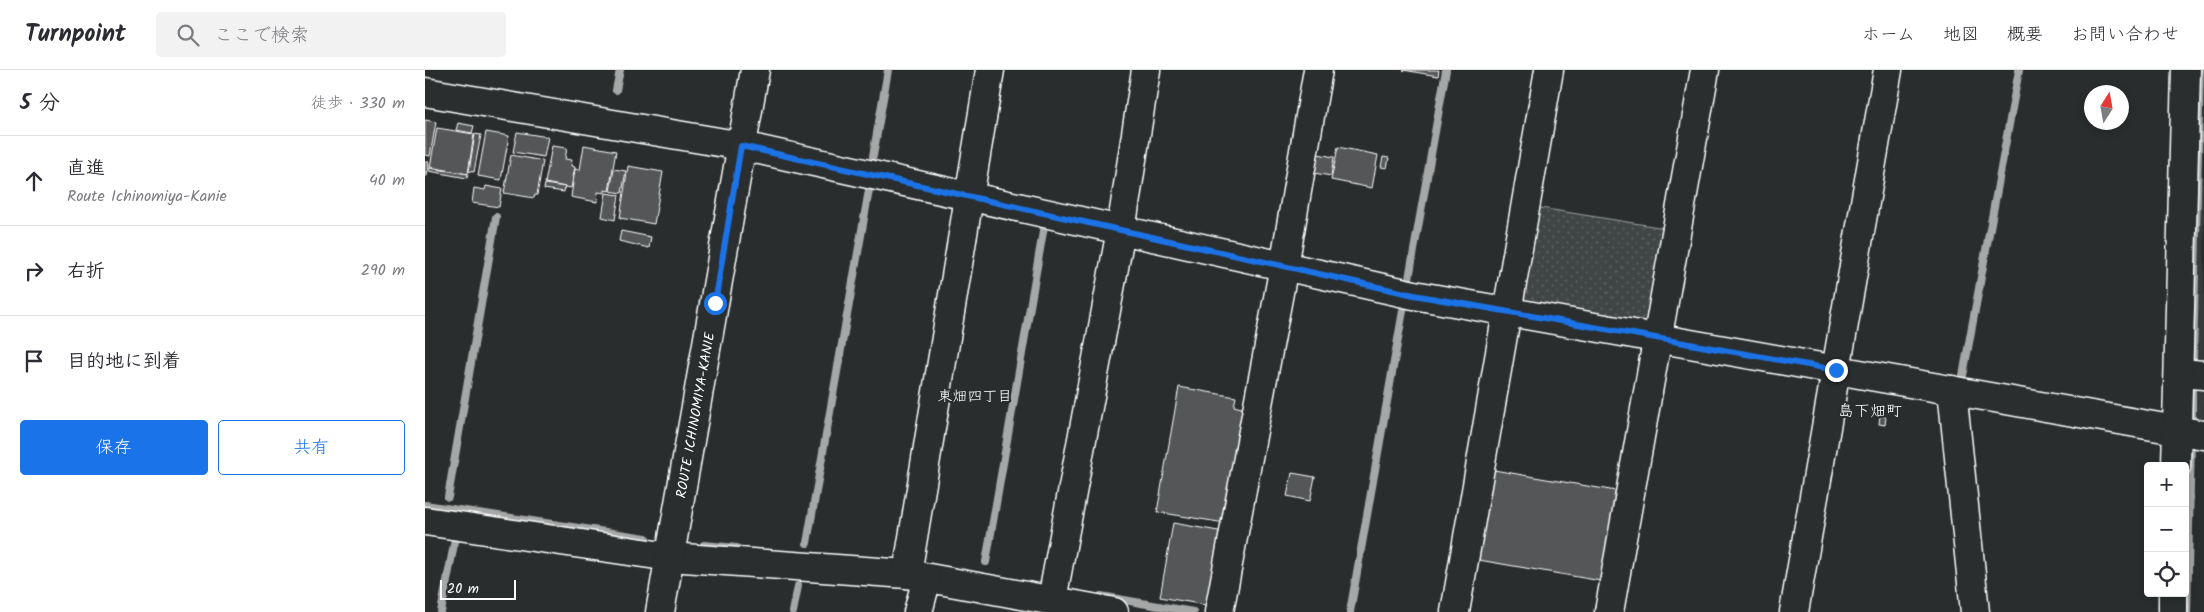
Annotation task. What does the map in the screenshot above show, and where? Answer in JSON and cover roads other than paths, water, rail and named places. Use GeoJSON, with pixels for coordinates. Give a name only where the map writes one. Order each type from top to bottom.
{"type":"FeatureCollection","features":[{"type":"Feature","properties":{"kind":"street","name":"ROUTE ICHINOMIYA-KANIE"},"geometry":{"type":"LineString","coordinates":[[660,612],[755,70]]}},
{"type":"Feature","properties":{"kind":"street"},"geometry":{"type":"LineString","coordinates":[[919,612],[917,576],[970,196],[990,70]]}},
{"type":"Feature","properties":{"kind":"street"},"geometry":{"type":"LineString","coordinates":[[1052,600],[1121,230],[1146,70]]}},
{"type":"Feature","properties":{"kind":"street"},"geometry":{"type":"LineString","coordinates":[[1219,612],[1284,266],[1318,70]]}},
{"type":"Feature","properties":{"kind":"street"},"geometry":{"type":"LineString","coordinates":[[1455,612],[1549,70]]}},
{"type":"Feature","properties":{"kind":"street"},"geometry":{"type":"LineString","coordinates":[[1609,612],[1705,70]]}},
{"type":"Feature","properties":{"kind":"street"},"geometry":{"type":"LineString","coordinates":[[1794,612],[1888,70]]}},
{"type":"Feature","properties":{"kind":"street"},"geometry":{"type":"LineString","coordinates":[[2176,462],[2177,430],[2191,374],[2186,70]]}},
{"type":"Feature","properties":{"kind":"street"},"geometry":{"type":"LineString","coordinates":[[425,92],[741,146],[1414,295],[2204,435]]}},
{"type":"Feature","properties":{"kind":"street"},"geometry":{"type":"LineString","coordinates":[[1951,390],[1975,612]]}},
{"type":"Feature","properties":{"kind":"street"},"geometry":{"type":"LineString","coordinates":[[425,521],[671,557],[917,576],[1114,612]]}},
{"type":"Feature","properties":{"kind":"street"},"geometry":{"type":"LineString","coordinates":[[2173,597],[2173,612]]}},
{"type":"Feature","properties":{"kind":"waterway"},"geometry":{"type":"LineString","coordinates":[[616,90],[620,70]]}},
{"type":"Feature","properties":{"kind":"waterway"},"geometry":{"type":"LineString","coordinates":[[873,156],[888,70]]}},
{"type":"Feature","properties":{"kind":"waterway"},"geometry":{"type":"LineString","coordinates":[[1408,284],[1446,70]]}},
{"type":"Feature","properties":{"kind":"waterway"},"geometry":{"type":"LineString","coordinates":[[1962,381],[2019,70]]}},
{"type":"Feature","properties":{"kind":"waterway"},"geometry":{"type":"LineString","coordinates":[[2193,358],[2200,70]]}},
{"type":"Feature","properties":{"kind":"waterway"},"geometry":{"type":"LineString","coordinates":[[807,543],[869,190]]}},
{"type":"Feature","properties":{"kind":"waterway"},"geometry":{"type":"LineString","coordinates":[[448,497],[496,217]]}},
{"type":"Feature","properties":{"kind":"waterway"},"geometry":{"type":"LineString","coordinates":[[986,562],[1044,226]]}},
{"type":"Feature","properties":{"kind":"waterway"},"geometry":{"type":"LineString","coordinates":[[1350,612],[1404,305]]}},
{"type":"Feature","properties":{"kind":"waterway"},"geometry":{"type":"LineString","coordinates":[[2192,391],[2192,425]]}},
{"type":"Feature","properties":{"kind":"waterway"},"geometry":{"type":"LineString","coordinates":[[2187,612],[2191,441]]}},
{"type":"Feature","properties":{"kind":"waterway"},"geometry":{"type":"LineString","coordinates":[[425,505],[646,538]]}},
{"type":"Feature","properties":{"kind":"waterway"},"geometry":{"type":"LineString","coordinates":[[441,612],[455,539]]}},
{"type":"Feature","properties":{"kind":"waterway"},"geometry":{"type":"LineString","coordinates":[[704,545],[737,548]]}},
{"type":"Feature","properties":{"kind":"waterway"},"geometry":{"type":"LineString","coordinates":[[793,612],[798,586]]}},
{"type":"Feature","properties":{"kind":"waterway"},"geometry":{"type":"LineString","coordinates":[[1101,596],[1193,612]]}},
{"type":"Feature","properties":{"kind":"district","name":"東畑四丁目"},"geometry":{"type":"Point","coordinates":[975,396]}},
{"type":"Feature","properties":{"kind":"district","name":"島下畑町"},"geometry":{"type":"Point","coordinates":[1870,410]}}]}
